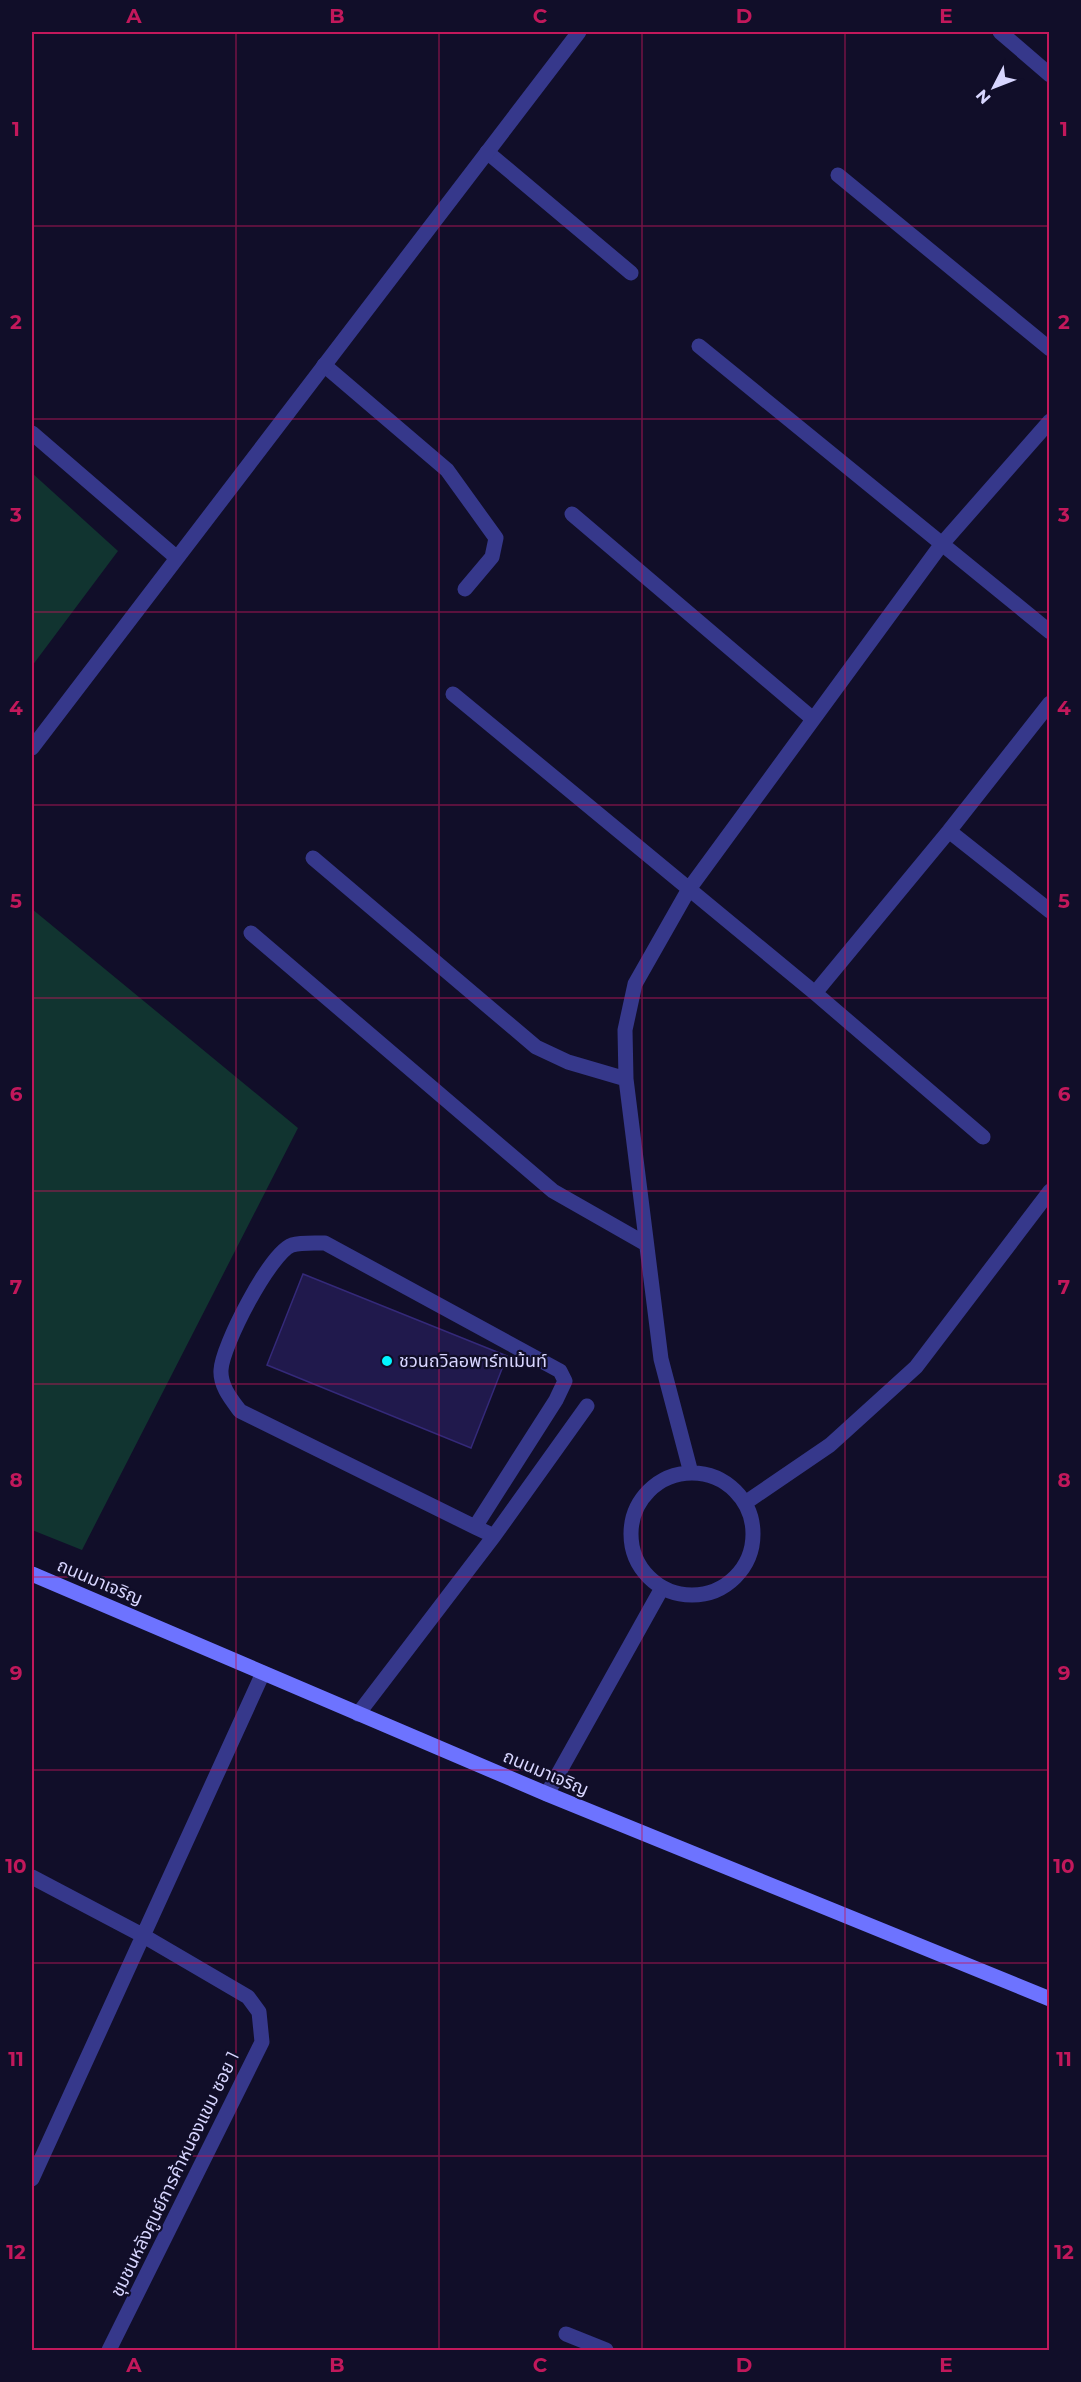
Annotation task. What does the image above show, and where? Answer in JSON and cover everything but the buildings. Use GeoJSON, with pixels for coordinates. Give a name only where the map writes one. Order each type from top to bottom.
{"type":"FeatureCollection","features":[{"type":"Feature","properties":{"kind":"main road","name":"ถนนมาเจริญ"},"geometry":{"type":"LineString","coordinates":[[32,1574],[548,1794],[1050,1999]]}},
{"type":"Feature","properties":{"kind":"street"},"geometry":{"type":"LineString","coordinates":[[32,748],[579,32]]}},
{"type":"Feature","properties":{"kind":"street"},"geometry":{"type":"LineString","coordinates":[[1000,32],[1050,75]]}},
{"type":"Feature","properties":{"kind":"street"},"geometry":{"type":"LineString","coordinates":[[487,153],[631,273]]}},
{"type":"Feature","properties":{"kind":"street"},"geometry":{"type":"LineString","coordinates":[[838,175],[1050,349]]}},
{"type":"Feature","properties":{"kind":"street"},"geometry":{"type":"LineString","coordinates":[[699,346],[1050,632]]}},
{"type":"Feature","properties":{"kind":"street"},"geometry":{"type":"LineString","coordinates":[[324,365],[447,470],[496,538],[492,557],[465,589]]}},
{"type":"Feature","properties":{"kind":"street"},"geometry":{"type":"LineString","coordinates":[[691,1473],[662,1359],[626,1079],[625,1030],[635,984],[689,889],[941,545],[1050,421]]}},
{"type":"Feature","properties":{"kind":"street"},"geometry":{"type":"LineString","coordinates":[[32,433],[177,558]]}},
{"type":"Feature","properties":{"kind":"street"},"geometry":{"type":"LineString","coordinates":[[572,514],[813,719]]}},
{"type":"Feature","properties":{"kind":"street"},"geometry":{"type":"LineString","coordinates":[[453,694],[815,993],[983,1137]]}},
{"type":"Feature","properties":{"kind":"street"},"geometry":{"type":"LineString","coordinates":[[815,993],[1050,704]]}},
{"type":"Feature","properties":{"kind":"street"},"geometry":{"type":"LineString","coordinates":[[949,831],[1050,911]]}},
{"type":"Feature","properties":{"kind":"street"},"geometry":{"type":"LineString","coordinates":[[313,858],[536,1047],[568,1062],[626,1079]]}},
{"type":"Feature","properties":{"kind":"street"},"geometry":{"type":"LineString","coordinates":[[251,933],[553,1191],[646,1244]]}},
{"type":"Feature","properties":{"kind":"street"},"geometry":{"type":"LineString","coordinates":[[745,1503],[830,1445],[916,1367],[1050,1191]]}},
{"type":"Feature","properties":{"kind":"street"},"geometry":{"type":"LineString","coordinates":[[475,1527],[556,1400],[565,1382],[560,1371],[325,1243],[292,1245],[270,1265],[230,1338],[220,1371],[226,1394],[240,1411],[475,1527],[494,1536]]}},
{"type":"Feature","properties":{"kind":"street"},"geometry":{"type":"LineString","coordinates":[[358,1714],[494,1536],[587,1406]]}},
{"type":"Feature","properties":{"kind":"street"},"geometry":{"type":"LineString","coordinates":[[691,1473],[712,1476],[731,1487],[745,1503],[752,1522],[753,1542],[747,1561],[736,1577],[720,1589],[702,1595],[681,1594],[662,1588],[647,1575],[636,1558],[632,1539],[633,1518],[641,1501],[654,1486],[672,1477],[691,1473]]}},
{"type":"Feature","properties":{"kind":"street"},"geometry":{"type":"LineString","coordinates":[[548,1794],[662,1588]]}},
{"type":"Feature","properties":{"kind":"street"},"geometry":{"type":"LineString","coordinates":[[32,2179],[263,1673]]}},
{"type":"Feature","properties":{"kind":"street"},"geometry":{"type":"LineString","coordinates":[[33,1883],[142,1935]]}},
{"type":"Feature","properties":{"kind":"street","name":"ชุมชนหลังศูนย์การค้าหนองแขม ซอย 1"},"geometry":{"type":"LineString","coordinates":[[109,2350],[262,2042],[259,2012],[248,1997],[142,1935]]}},
{"type":"Feature","properties":{"kind":"street"},"geometry":{"type":"LineString","coordinates":[[566,2334],[606,2350]]}},
{"type":"Feature","properties":{"kind":"green space"},"geometry":{"type":"Polygon","coordinates":[[[32,473],[118,551],[32,666],[32,473]]]}},
{"type":"Feature","properties":{"kind":"green space"},"geometry":{"type":"Polygon","coordinates":[[[32,909],[298,1128],[82,1550],[32,1530],[32,909]]]}},
{"type":"Feature","properties":{"kind":"place","name":"ชวนถวิลอพาร์ทเม้นท์"},"geometry":{"type":"Point","coordinates":[387,1361]}}]}
